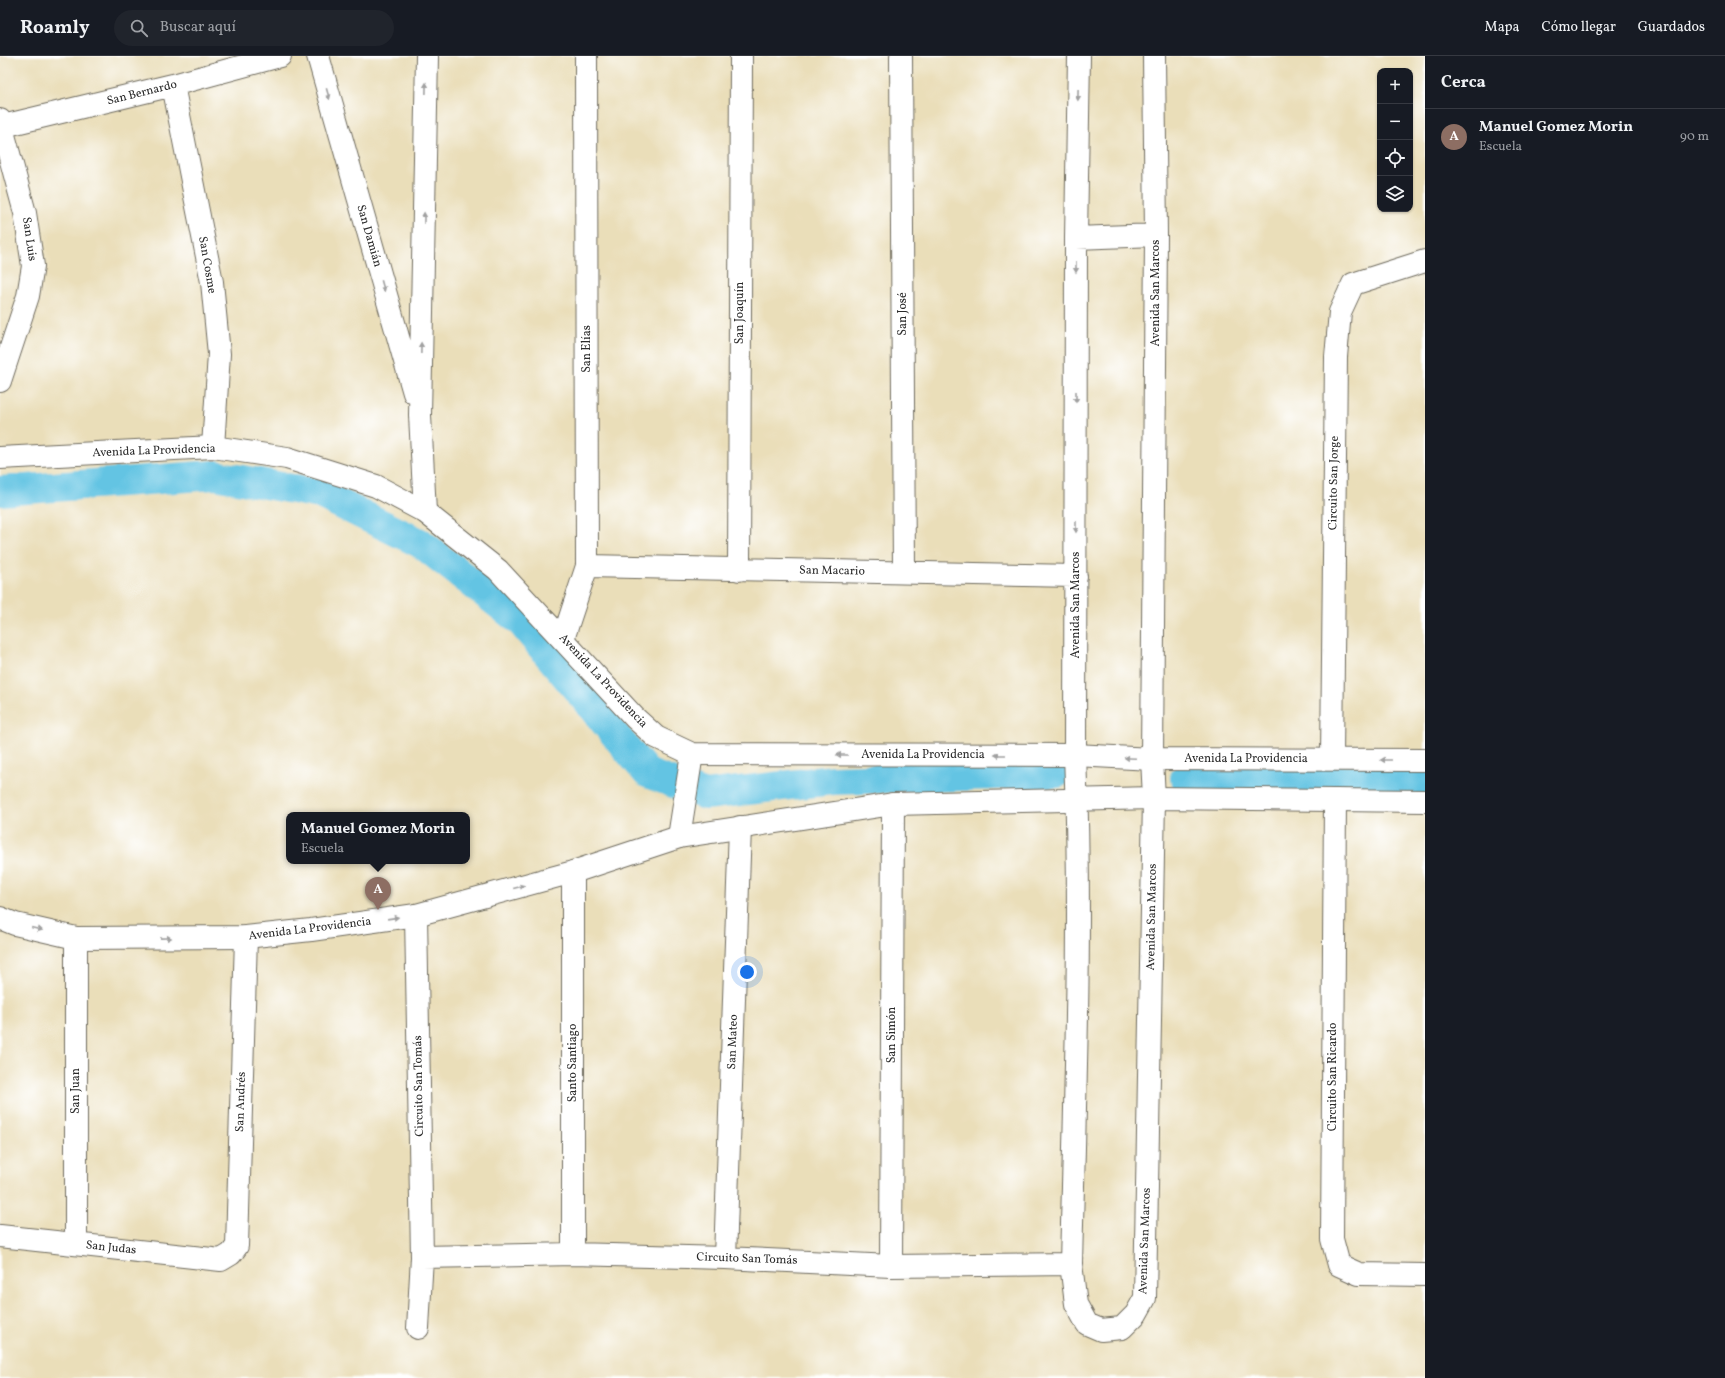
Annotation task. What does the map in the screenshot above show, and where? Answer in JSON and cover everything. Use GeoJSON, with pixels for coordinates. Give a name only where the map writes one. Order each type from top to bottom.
{"type":"FeatureCollection","features":[{"type":"Feature","properties":{"kind":"street","name":"San Bernardo"},"geometry":{"type":"LineString","coordinates":[[1,123],[173,85],[280,56]]}},
{"type":"Feature","properties":{"kind":"street","name":"San Damián"},"geometry":{"type":"LineString","coordinates":[[318,56],[420,415]]}},
{"type":"Feature","properties":{"kind":"street","name":"San Damián"},"geometry":{"type":"LineString","coordinates":[[425,512],[420,415],[427,56]]}},
{"type":"Feature","properties":{"kind":"street","name":"San Elías"},"geometry":{"type":"LineString","coordinates":[[563,639],[587,566],[586,56]]}},
{"type":"Feature","properties":{"kind":"street","name":"San Joaquín"},"geometry":{"type":"LineString","coordinates":[[739,570],[741,56]]}},
{"type":"Feature","properties":{"kind":"street","name":"San José"},"geometry":{"type":"LineString","coordinates":[[901,56],[904,572]]}},
{"type":"Feature","properties":{"kind":"street","name":"Avenida San Marcos"},"geometry":{"type":"LineString","coordinates":[[1079,56],[1076,238],[1075,755],[1077,800],[1078,994],[1071,1264],[1076,1304],[1087,1324],[1101,1330],[1122,1328],[1136,1314],[1145,1298],[1154,798],[1152,759],[1156,235],[1154,56]]}},
{"type":"Feature","properties":{"kind":"street","name":"San Cosme"},"geometry":{"type":"LineString","coordinates":[[173,85],[212,282],[219,354],[213,447]]}},
{"type":"Feature","properties":{"kind":"street","name":"San Luis"},"geometry":{"type":"LineString","coordinates":[[0,381],[28,296],[33,266],[25,213],[1,123]]}},
{"type":"Feature","properties":{"kind":"street"},"geometry":{"type":"LineString","coordinates":[[1076,238],[1156,235]]}},
{"type":"Feature","properties":{"kind":"street","name":"Circuito San Jorge"},"geometry":{"type":"LineString","coordinates":[[1332,759],[1336,357],[1340,312],[1353,284],[1425,261]]}},
{"type":"Feature","properties":{"kind":"street","name":"Avenida La Providencia"},"geometry":{"type":"LineString","coordinates":[[0,458],[213,447],[294,460],[376,486],[425,512],[498,570],[635,718],[656,738],[692,754],[1075,755],[1152,759],[1425,760]]}},
{"type":"Feature","properties":{"kind":"street","name":"San Macario"},"geometry":{"type":"LineString","coordinates":[[587,566],[1076,576]]}},
{"type":"Feature","properties":{"kind":"street"},"geometry":{"type":"LineString","coordinates":[[679,838],[692,754]]}},
{"type":"Feature","properties":{"kind":"street","name":"Avenida La Providencia"},"geometry":{"type":"LineString","coordinates":[[0,918],[15,924],[76,938],[246,937],[416,915],[573,872],[679,838],[740,827],[893,804],[1154,798],[1425,801]]}},
{"type":"Feature","properties":{"kind":"street","name":"Circuito San Ricardo"},"geometry":{"type":"LineString","coordinates":[[1335,800],[1332,1239],[1339,1265],[1359,1274],[1425,1275]]}},
{"type":"Feature","properties":{"kind":"street","name":"San Simón"},"geometry":{"type":"LineString","coordinates":[[891,1266],[893,804]]}},
{"type":"Feature","properties":{"kind":"street","name":"San Mateo"},"geometry":{"type":"LineString","coordinates":[[725,1258],[740,827]]}},
{"type":"Feature","properties":{"kind":"street","name":"Santo Santiago"},"geometry":{"type":"LineString","coordinates":[[573,872],[573,1254]]}},
{"type":"Feature","properties":{"kind":"street","name":"Circuito San Tomás"},"geometry":{"type":"LineString","coordinates":[[416,915],[422,1257],[418,1328]]}},
{"type":"Feature","properties":{"kind":"street","name":"San Andrés"},"geometry":{"type":"LineString","coordinates":[[221,1260],[231,1254],[237,1246],[246,937]]}},
{"type":"Feature","properties":{"kind":"street","name":"San Juan"},"geometry":{"type":"LineString","coordinates":[[76,938],[76,1244]]}},
{"type":"Feature","properties":{"kind":"street","name":"San Judas"},"geometry":{"type":"LineString","coordinates":[[0,1236],[221,1260]]}},
{"type":"Feature","properties":{"kind":"street","name":"Circuito San Tomás"},"geometry":{"type":"LineString","coordinates":[[422,1257],[573,1254],[725,1258],[891,1266],[1071,1264]]}},
{"type":"Feature","properties":{"kind":"waterway"},"geometry":{"type":"LineString","coordinates":[[0,491],[215,475],[320,494],[422,544],[520,621],[647,773],[705,795],[833,780],[1057,773]]}},
{"type":"Feature","properties":{"kind":"waterway"},"geometry":{"type":"LineString","coordinates":[[1185,778],[1425,782]]}},
{"type":"Feature","properties":{"kind":"place","name":"Manuel Gomez Morin"},"geometry":{"type":"Point","coordinates":[378,910]}}]}
